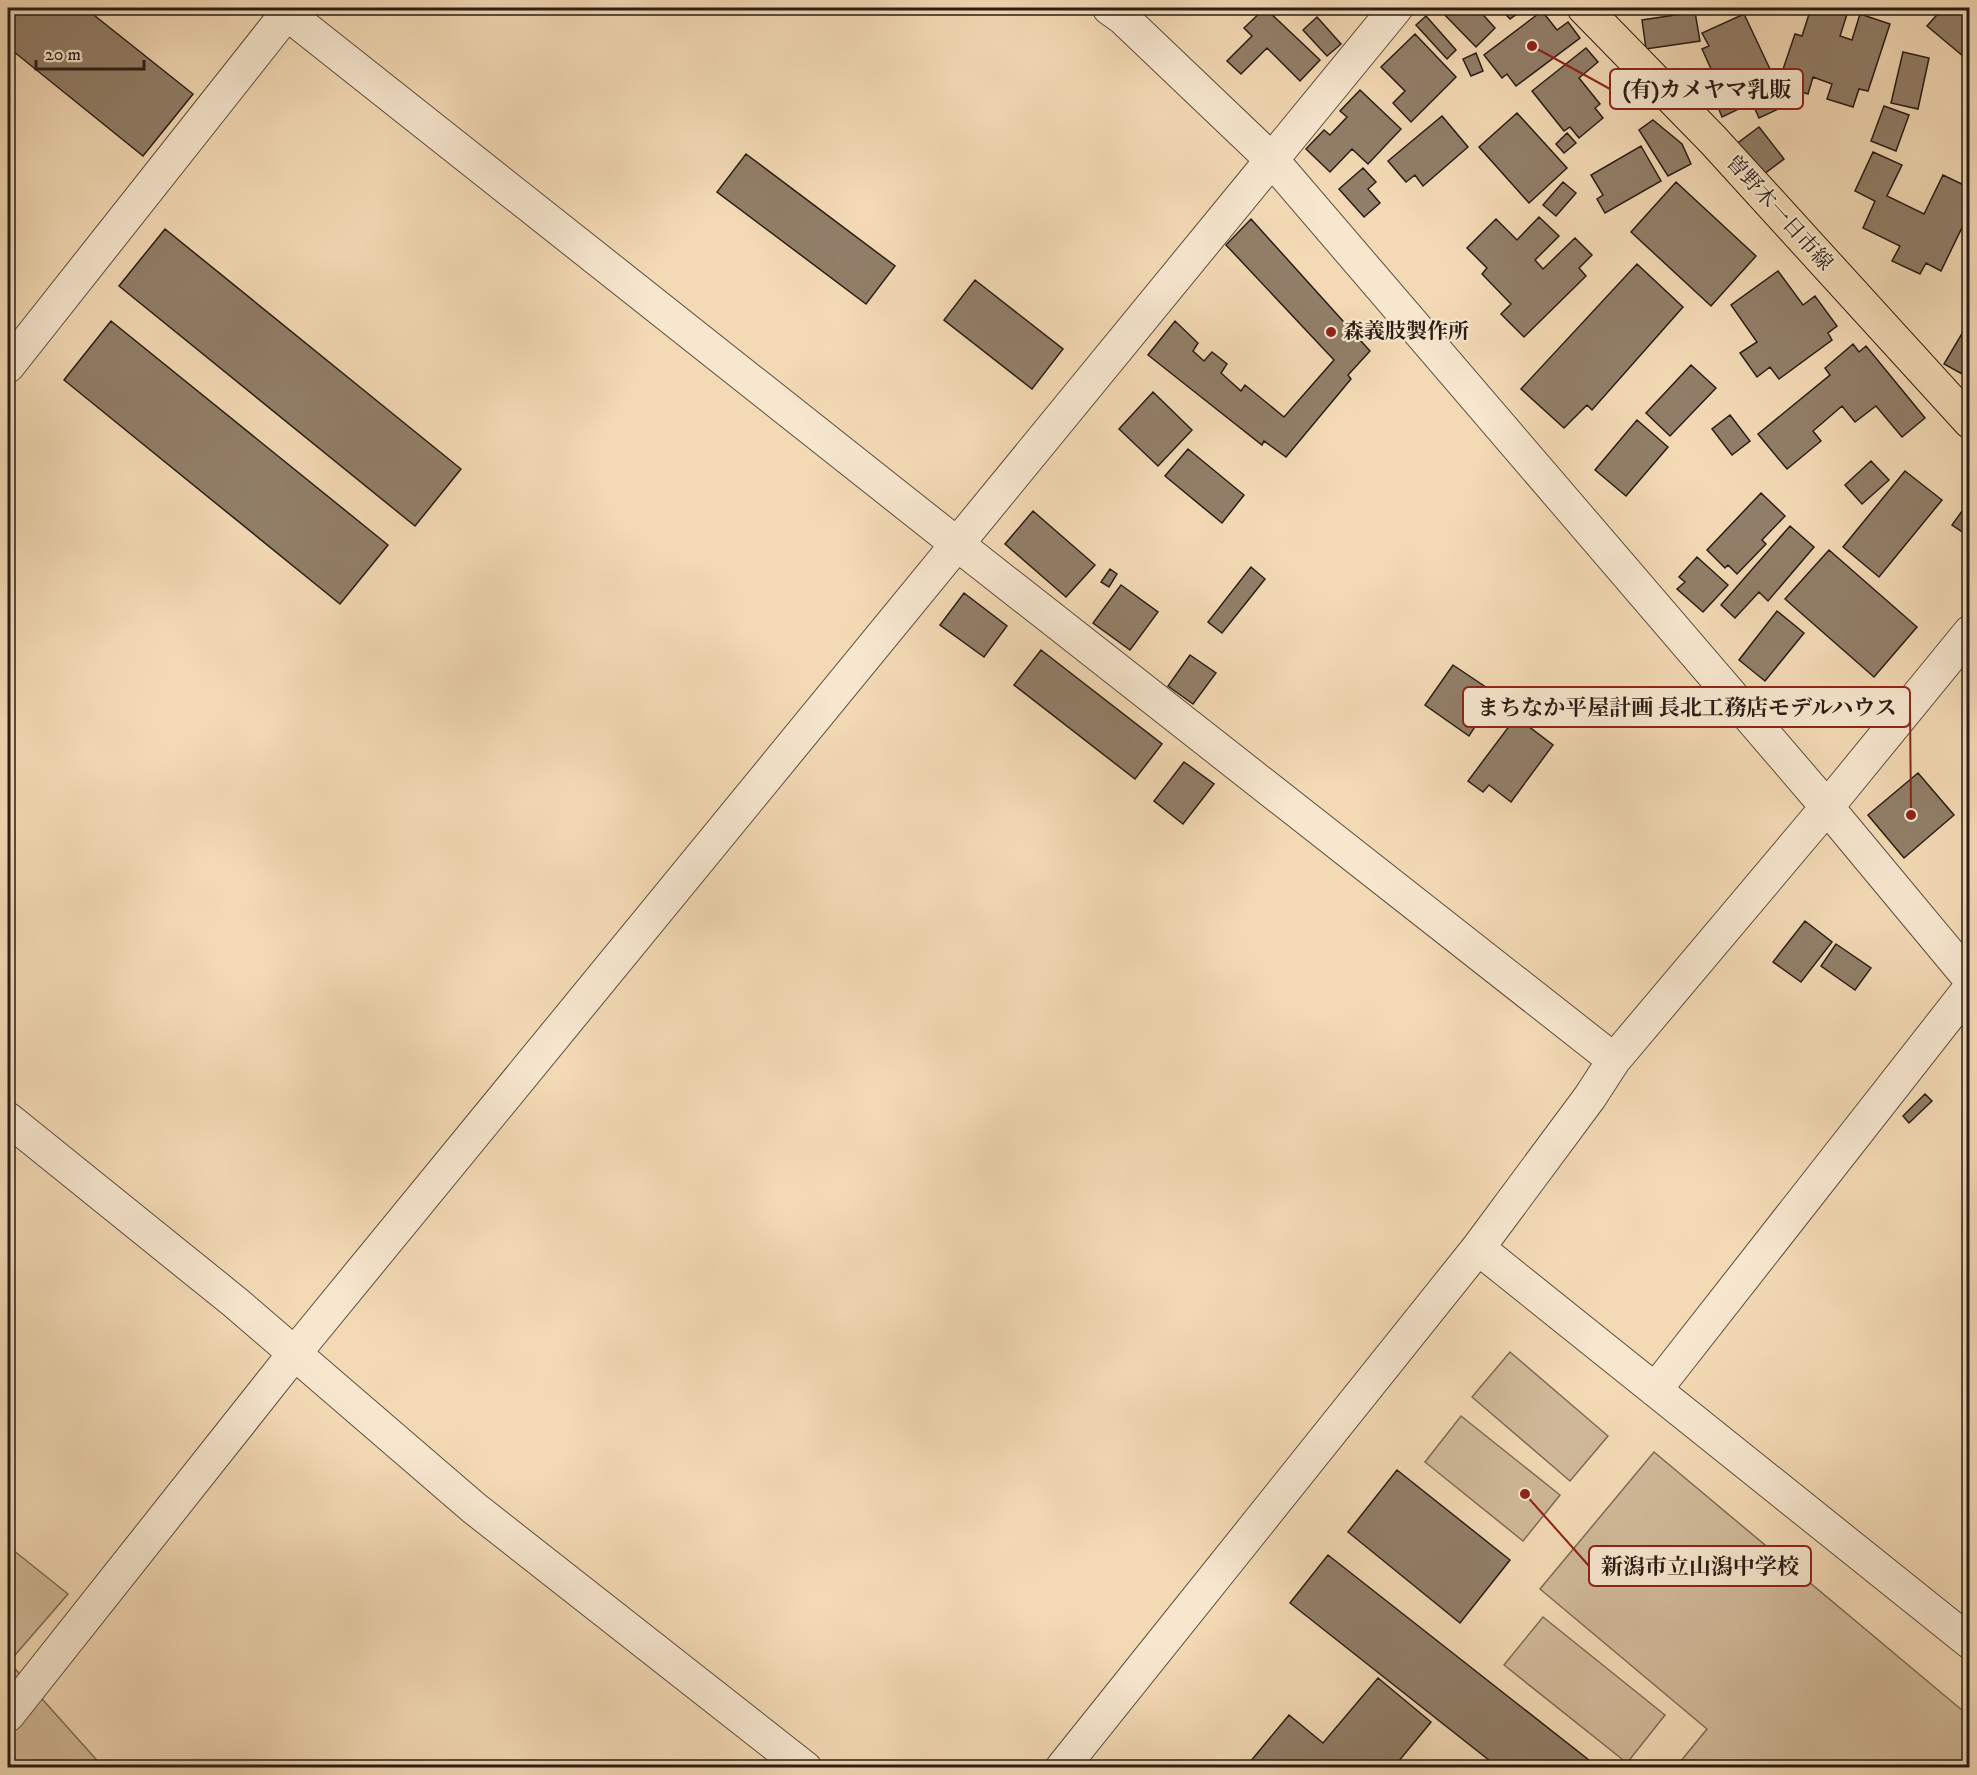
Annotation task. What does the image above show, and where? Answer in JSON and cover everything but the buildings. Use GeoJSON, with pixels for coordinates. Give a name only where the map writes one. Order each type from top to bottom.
{"type":"FeatureCollection","features":[{"type":"Feature","properties":{"kind":"main road","name":"曽野木一日市線"},"geometry":{"type":"LineString","coordinates":[[1584,8],[1721,149],[1970,422]]}},
{"type":"Feature","properties":{"kind":"street"},"geometry":{"type":"LineString","coordinates":[[1109,8],[1123,18],[1272,160],[1827,807],[1970,979]]}},
{"type":"Feature","properties":{"kind":"street"},"geometry":{"type":"LineString","coordinates":[[8,1715],[294,1354],[1396,8]]}},
{"type":"Feature","properties":{"kind":"street"},"geometry":{"type":"LineString","coordinates":[[8,366],[286,9],[957,544],[1614,1060]]}},
{"type":"Feature","properties":{"kind":"street"},"geometry":{"type":"LineString","coordinates":[[1062,1767],[1478,1248],[1590,1097],[1614,1060],[1827,807],[1970,632]]}},
{"type":"Feature","properties":{"kind":"street"},"geometry":{"type":"LineString","coordinates":[[1654,1390],[1970,988]]}},
{"type":"Feature","properties":{"kind":"street"},"geometry":{"type":"LineString","coordinates":[[8,1119],[236,1303],[474,1508],[805,1767]]}},
{"type":"Feature","properties":{"kind":"street"},"geometry":{"type":"LineString","coordinates":[[1478,1248],[1970,1642]]}},
{"type":"Feature","properties":{"kind":"shaded area"},"geometry":{"type":"Polygon","coordinates":[[[1510,1352],[1608,1436],[1570,1481],[1472,1397],[1510,1352]]]}},
{"type":"Feature","properties":{"kind":"shaded area"},"geometry":{"type":"Polygon","coordinates":[[[1461,1416],[1560,1495],[1523,1541],[1425,1462],[1461,1416]]]}},
{"type":"Feature","properties":{"kind":"shaded area"},"geometry":{"type":"Polygon","coordinates":[[[1654,1452],[1969,1716],[1969,1767],[1676,1767],[1707,1729],[1540,1589],[1654,1452]]]}},
{"type":"Feature","properties":{"kind":"shaded area"},"geometry":{"type":"Polygon","coordinates":[[[8,1546],[68,1594],[9,1662],[103,1767],[8,1767],[8,1546]]]}},
{"type":"Feature","properties":{"kind":"shaded area"},"geometry":{"type":"Polygon","coordinates":[[[1543,1617],[1665,1715],[1627,1763],[1504,1665],[1543,1617]]]}},
{"type":"Feature","properties":{"kind":"place","name":"(有)カメヤマ乳販"},"geometry":{"type":"Point","coordinates":[1532,46]}},
{"type":"Feature","properties":{"kind":"place","name":"森義肢製作所"},"geometry":{"type":"Point","coordinates":[1331,332]}},
{"type":"Feature","properties":{"kind":"place","name":"まちなか平屋計画 長北工務店モデルハウス"},"geometry":{"type":"Point","coordinates":[1911,815]}},
{"type":"Feature","properties":{"kind":"place","name":"新潟市立山潟中学校"},"geometry":{"type":"Point","coordinates":[1525,1494]}}]}
